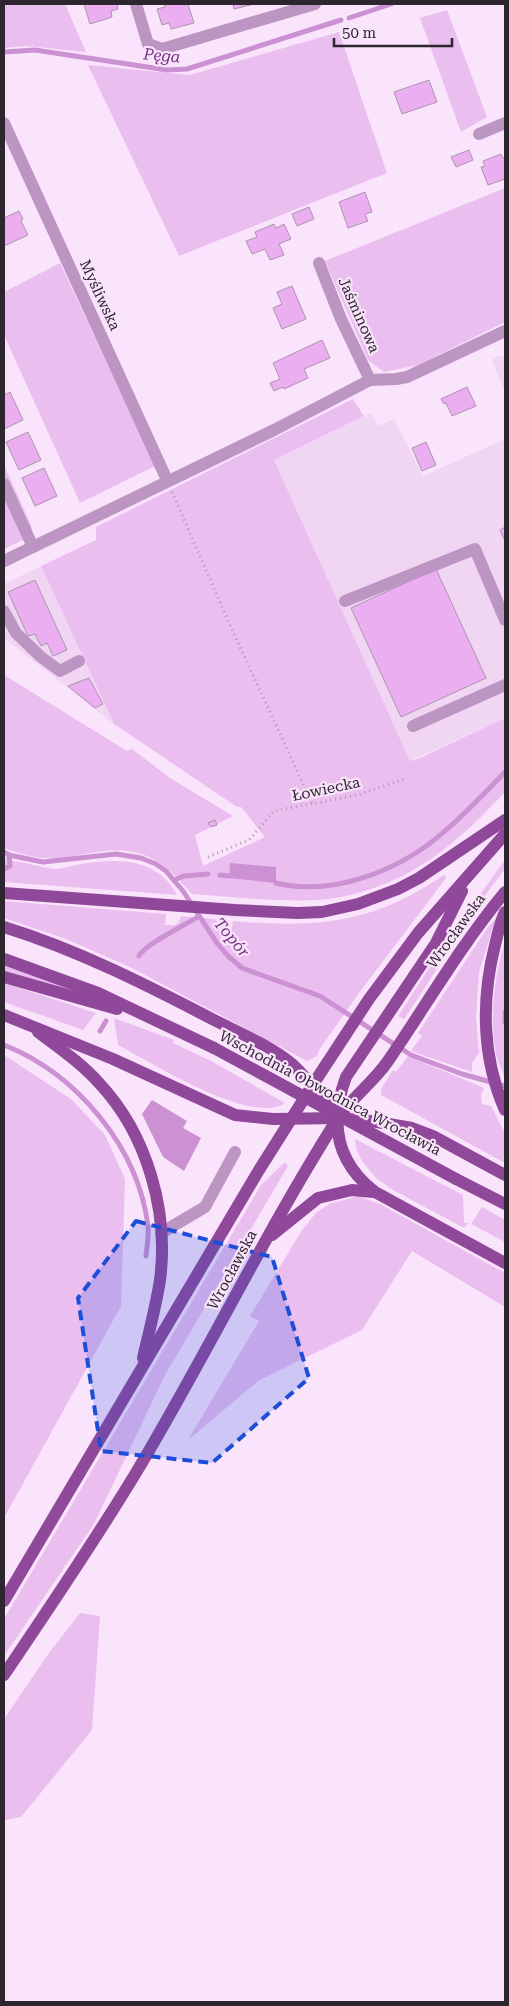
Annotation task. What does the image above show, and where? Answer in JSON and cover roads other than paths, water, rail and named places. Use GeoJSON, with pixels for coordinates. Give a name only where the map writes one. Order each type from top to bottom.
{"type":"FeatureCollection","features":[{"type":"Feature","properties":{"kind":"main road"},"geometry":{"type":"LineString","coordinates":[[4,893],[235,910],[322,912],[358,904],[398,889],[419,878],[505,820]]}},
{"type":"Feature","properties":{"kind":"main road","name":"Wrocławska"},"geometry":{"type":"LineString","coordinates":[[4,1601],[291,1119],[342,1040],[418,933],[505,834]]}},
{"type":"Feature","properties":{"kind":"main road"},"geometry":{"type":"LineString","coordinates":[[469,877],[436,943],[346,1078],[339,1095],[338,1137],[343,1155],[360,1181],[375,1192],[505,1263]]}},
{"type":"Feature","properties":{"kind":"main road","name":"Wrocławska"},"geometry":{"type":"LineString","coordinates":[[4,1675],[80,1563],[137,1472],[201,1361],[266,1239],[338,1118],[386,1064],[479,924],[505,892]]}},
{"type":"Feature","properties":{"kind":"main road"},"geometry":{"type":"LineString","coordinates":[[505,912],[492,957],[485,1011],[487,1042],[492,1070],[498,1094],[505,1110]]}},
{"type":"Feature","properties":{"kind":"main road"},"geometry":{"type":"LineString","coordinates":[[4,927],[77,953],[144,983],[260,1044],[291,1063],[338,1118]]}},
{"type":"Feature","properties":{"kind":"main road","name":"Wschodnia Obwodnica Wrocławia"},"geometry":{"type":"LineString","coordinates":[[4,959],[98,993],[145,1017],[214,1048],[503,1203]]}},
{"type":"Feature","properties":{"kind":"main road","name":"Wschodnia Obwodnica Wrocławia"},"geometry":{"type":"LineString","coordinates":[[4,977],[145,1017]]}},
{"type":"Feature","properties":{"kind":"main road"},"geometry":{"type":"LineString","coordinates":[[4,1015],[113,1059],[235,1114],[253,1118],[338,1118],[412,1128],[432,1136],[505,1175]]}},
{"type":"Feature","properties":{"kind":"main road"},"geometry":{"type":"LineString","coordinates":[[26,1023],[83,1066],[100,1084],[119,1107],[146,1159],[159,1211],[161,1233],[160,1280],[141,1368]]}},
{"type":"Feature","properties":{"kind":"main road"},"geometry":{"type":"LineString","coordinates":[[266,1239],[318,1198],[352,1190],[375,1192]]}},
{"type":"Feature","properties":{"kind":"street"},"geometry":{"type":"LineString","coordinates":[[136,4],[148,44],[162,49],[168,49],[285,8],[314,4]]}},
{"type":"Feature","properties":{"kind":"street","name":"Myśliwska"},"geometry":{"type":"LineString","coordinates":[[4,123],[167,480]]}},
{"type":"Feature","properties":{"kind":"street"},"geometry":{"type":"LineString","coordinates":[[479,134],[505,123]]}},
{"type":"Feature","properties":{"kind":"street","name":"Jaśminowa"},"geometry":{"type":"LineString","coordinates":[[319,263],[341,319],[370,380]]}},
{"type":"Feature","properties":{"kind":"street"},"geometry":{"type":"LineString","coordinates":[[4,561],[167,480],[274,430],[370,380],[396,380],[407,377],[505,331]]}},
{"type":"Feature","properties":{"kind":"street"},"geometry":{"type":"LineString","coordinates":[[4,484],[33,548]]}},
{"type":"Feature","properties":{"kind":"street"},"geometry":{"type":"LineString","coordinates":[[345,601],[475,548],[505,620]]}},
{"type":"Feature","properties":{"kind":"street"},"geometry":{"type":"LineString","coordinates":[[4,611],[16,633],[41,657],[60,670],[79,661]]}},
{"type":"Feature","properties":{"kind":"street"},"geometry":{"type":"LineString","coordinates":[[413,726],[505,685]]}},
{"type":"Feature","properties":{"kind":"street"},"geometry":{"type":"LineString","coordinates":[[161,1233],[205,1207],[235,1152]]}},
{"type":"Feature","properties":{"kind":"waterway","name":"Pęga"},"geometry":{"type":"LineString","coordinates":[[349,18],[391,4]]}},
{"type":"Feature","properties":{"kind":"waterway","name":"Pęga"},"geometry":{"type":"LineString","coordinates":[[4,52],[35,50],[167,70],[187,69],[341,20]]}},
{"type":"Feature","properties":{"kind":"waterway"},"geometry":{"type":"LineString","coordinates":[[276,883],[298,886],[321,886],[343,883],[366,877],[408,858],[445,831],[505,772]]}},
{"type":"Feature","properties":{"kind":"waterway","name":"Topór"},"geometry":{"type":"LineString","coordinates":[[4,852],[9,855],[43,862],[116,854],[141,858],[156,864],[166,871],[183,891],[217,943],[242,968],[320,996],[411,1055],[462,1074],[505,1086]]}},
{"type":"Feature","properties":{"kind":"waterway"},"geometry":{"type":"LineString","coordinates":[[4,869],[10,866],[9,855]]}},
{"type":"Feature","properties":{"kind":"waterway"},"geometry":{"type":"LineString","coordinates":[[174,880],[184,876],[208,874]]}},
{"type":"Feature","properties":{"kind":"waterway"},"geometry":{"type":"LineString","coordinates":[[220,875],[229,876]]}},
{"type":"Feature","properties":{"kind":"waterway"},"geometry":{"type":"LineString","coordinates":[[139,956],[157,940],[199,916]]}},
{"type":"Feature","properties":{"kind":"waterway"},"geometry":{"type":"LineString","coordinates":[[505,1012],[505,1022]]}},
{"type":"Feature","properties":{"kind":"waterway"},"geometry":{"type":"LineString","coordinates":[[100,1031],[106,1021]]}},
{"type":"Feature","properties":{"kind":"waterway"},"geometry":{"type":"LineString","coordinates":[[4,1045],[31,1058],[56,1074],[79,1094],[100,1117],[117,1142],[132,1168],[142,1197],[148,1226],[146,1256]]}}]}
